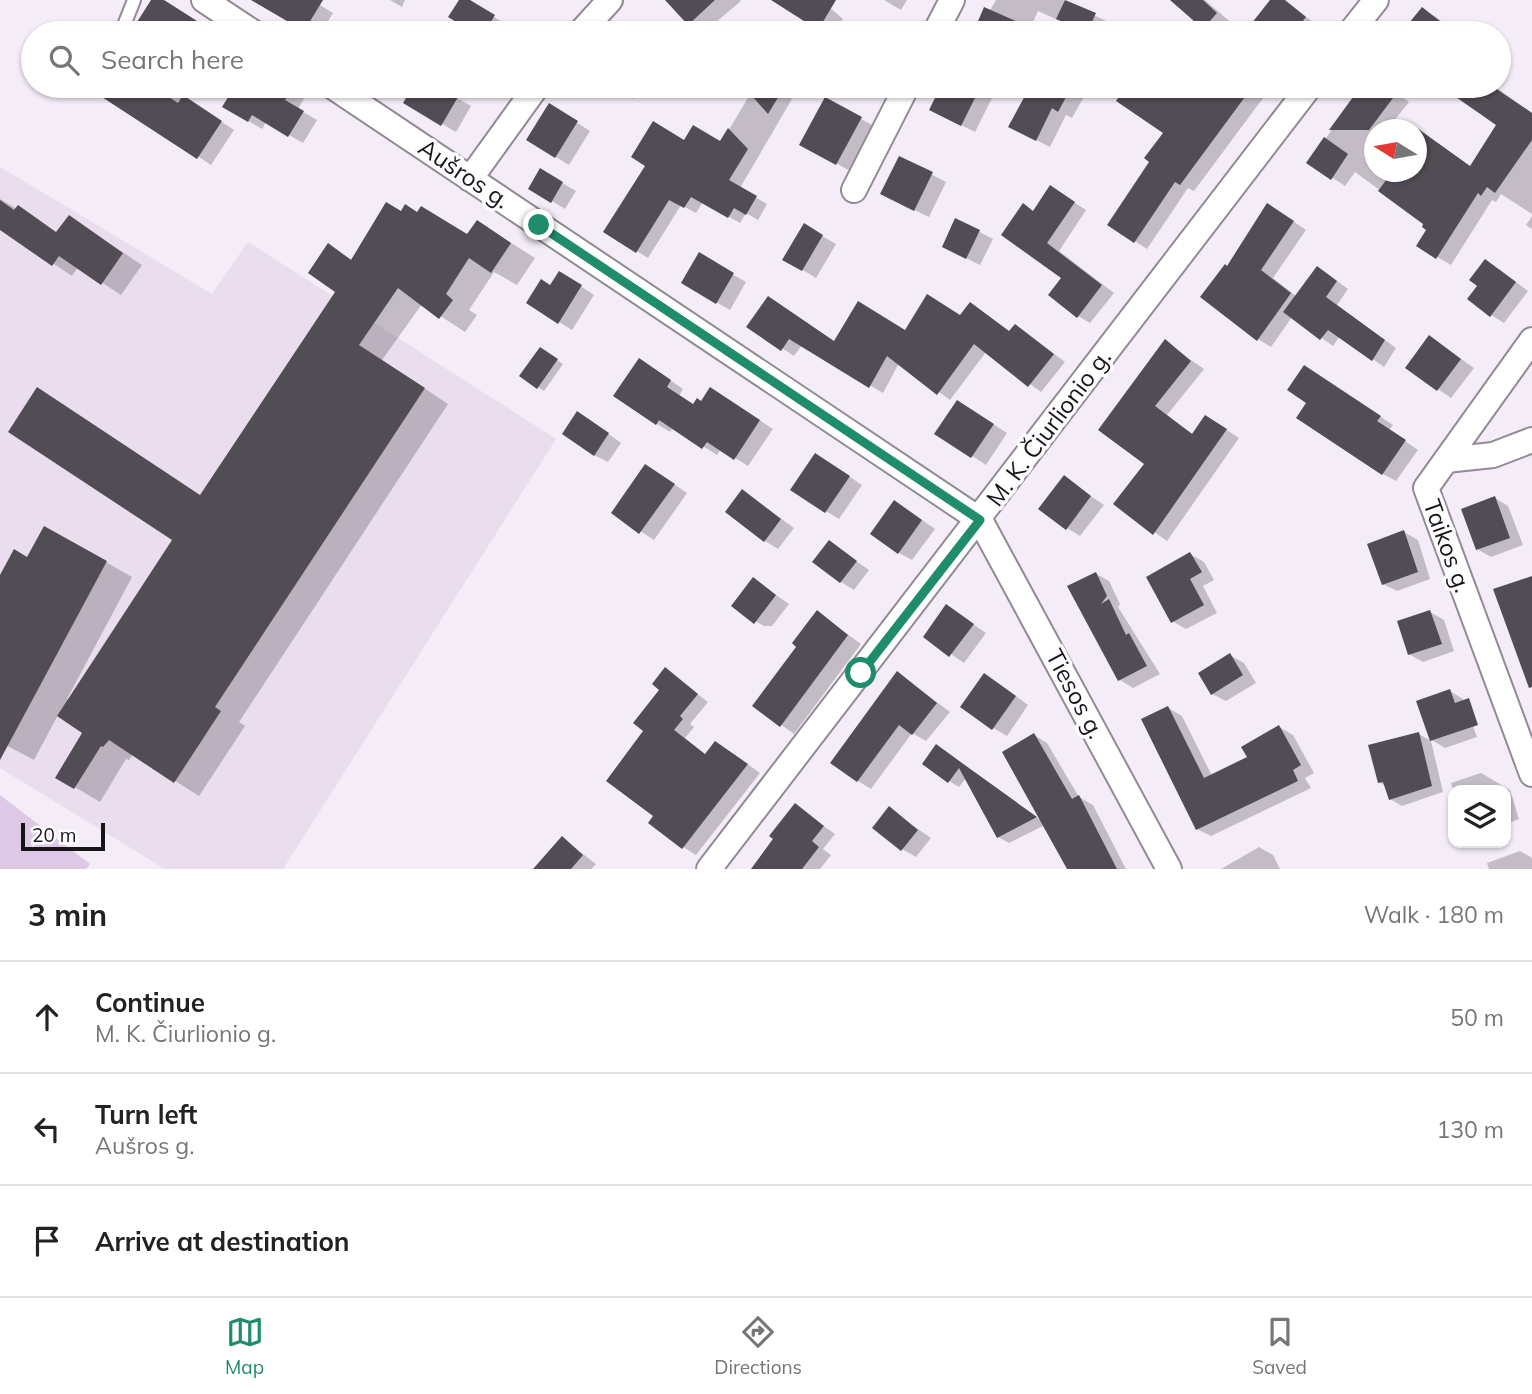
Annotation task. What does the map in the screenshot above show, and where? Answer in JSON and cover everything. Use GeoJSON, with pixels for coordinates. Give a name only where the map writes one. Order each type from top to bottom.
{"type":"FeatureCollection","features":[{"type":"Feature","properties":{"kind":"street"},"geometry":{"type":"LineString","coordinates":[[204,0],[236,21]]}},
{"type":"Feature","properties":{"kind":"street"},"geometry":{"type":"LineString","coordinates":[[591,21],[610,0]]}},
{"type":"Feature","properties":{"kind":"street"},"geometry":{"type":"LineString","coordinates":[[941,21],[952,0]]}},
{"type":"Feature","properties":{"kind":"street"},"geometry":{"type":"LineString","coordinates":[[1359,21],[1376,0]]}},
{"type":"Feature","properties":{"kind":"street","name":"Aušros g."},"geometry":{"type":"LineString","coordinates":[[350,98],[980,520]]}},
{"type":"Feature","properties":{"kind":"street"},"geometry":{"type":"LineString","coordinates":[[470,178],[528,98]]}},
{"type":"Feature","properties":{"kind":"street"},"geometry":{"type":"LineString","coordinates":[[854,190],[902,98]]}},
{"type":"Feature","properties":{"kind":"street","name":"M. K. Čiurlionio g."},"geometry":{"type":"LineString","coordinates":[[709,869],[980,520],[1301,98]]}},
{"type":"Feature","properties":{"kind":"street","name":"Taikos g."},"geometry":{"type":"LineString","coordinates":[[1532,340],[1426,488],[1532,774]]}},
{"type":"Feature","properties":{"kind":"street"},"geometry":{"type":"LineString","coordinates":[[1446,460],[1493,454],[1532,440]]}},
{"type":"Feature","properties":{"kind":"street","name":"Tiesos g."},"geometry":{"type":"LineString","coordinates":[[980,520],[1169,869]]}},
{"type":"Feature","properties":{"kind":"lane"},"geometry":{"type":"LineString","coordinates":[[126,21],[134,0]]}},
{"type":"Feature","properties":{"kind":"shaded area"},"geometry":{"type":"Polygon","coordinates":[[[0,167],[212,294],[248,242],[556,439],[283,869],[165,869],[0,768],[0,167]]]}},
{"type":"Feature","properties":{"kind":"shaded area"},"geometry":{"type":"Polygon","coordinates":[[[0,795],[90,864],[86,869],[0,869],[0,795]]]}},
{"type":"Feature","properties":{"kind":"building"},"geometry":{"type":"Polygon","coordinates":[[[151,0],[164,0],[197,21],[138,21],[151,0]]]}},
{"type":"Feature","properties":{"kind":"building"},"geometry":{"type":"Polygon","coordinates":[[[251,0],[323,0],[310,21],[287,21],[251,0]]]}},
{"type":"Feature","properties":{"kind":"building"},"geometry":{"type":"Polygon","coordinates":[[[459,0],[470,0],[495,15],[491,21],[454,21],[448,17],[459,0]]]}},
{"type":"Feature","properties":{"kind":"building"},"geometry":{"type":"Polygon","coordinates":[[[665,0],[715,0],[692,21],[684,21],[665,0]]]}},
{"type":"Feature","properties":{"kind":"building"},"geometry":{"type":"Polygon","coordinates":[[[771,0],[836,0],[823,21],[804,21],[771,0]]]}},
{"type":"Feature","properties":{"kind":"building"},"geometry":{"type":"Polygon","coordinates":[[[1065,0],[1096,13],[1092,21],[1056,19],[1065,0]]]}},
{"type":"Feature","properties":{"kind":"building"},"geometry":{"type":"Polygon","coordinates":[[[1170,0],[1203,0],[1217,13],[1210,21],[1194,21],[1170,0]]]}},
{"type":"Feature","properties":{"kind":"building"},"geometry":{"type":"Polygon","coordinates":[[[1270,0],[1285,0],[1306,17],[1303,21],[1253,21],[1270,0]]]}},
{"type":"Feature","properties":{"kind":"building"},"geometry":{"type":"Polygon","coordinates":[[[984,7],[1016,21],[978,21],[984,7]]]}},
{"type":"Feature","properties":{"kind":"building"},"geometry":{"type":"Polygon","coordinates":[[[1422,7],[1440,21],[1411,21],[1422,7]]]}},
{"type":"Feature","properties":{"kind":"building"},"geometry":{"type":"Polygon","coordinates":[[[103,98],[170,98],[178,103],[181,98],[188,98],[222,121],[197,159],[103,98]]]}},
{"type":"Feature","properties":{"kind":"building"},"geometry":{"type":"Polygon","coordinates":[[[228,98],[286,98],[285,100],[304,111],[288,137],[252,115],[248,122],[222,107],[228,98]]]}},
{"type":"Feature","properties":{"kind":"building"},"geometry":{"type":"Polygon","coordinates":[[[406,98],[457,98],[441,126],[403,103],[406,98]]]}},
{"type":"Feature","properties":{"kind":"building"},"geometry":{"type":"Polygon","coordinates":[[[754,98],[778,98],[768,114],[754,98]]]}},
{"type":"Feature","properties":{"kind":"building"},"geometry":{"type":"Polygon","coordinates":[[[824,98],[862,117],[836,165],[799,145],[824,98]]]}},
{"type":"Feature","properties":{"kind":"building"},"geometry":{"type":"Polygon","coordinates":[[[935,98],[975,98],[961,126],[929,110],[935,98]]]}},
{"type":"Feature","properties":{"kind":"building"},"geometry":{"type":"Polygon","coordinates":[[[1024,98],[1066,98],[1058,112],[1052,108],[1036,141],[1008,127],[1024,98]]]}},
{"type":"Feature","properties":{"kind":"building"},"geometry":{"type":"Polygon","coordinates":[[[1118,98],[1244,98],[1180,185],[1175,182],[1134,243],[1107,225],[1149,162],[1144,158],[1163,133],[1116,101],[1118,98]]]}},
{"type":"Feature","properties":{"kind":"building"},"geometry":{"type":"Polygon","coordinates":[[[1352,98],[1393,98],[1377,119],[1364,119],[1364,130],[1329,130],[1352,98]]]}},
{"type":"Feature","properties":{"kind":"building"},"geometry":{"type":"Polygon","coordinates":[[[1457,98],[1510,98],[1532,113],[1532,140],[1495,193],[1487,187],[1481,196],[1478,193],[1436,259],[1416,246],[1426,230],[1422,227],[1423,224],[1378,191],[1385,182],[1427,182],[1427,135],[1470,166],[1496,125],[1457,98]]]}},
{"type":"Feature","properties":{"kind":"building"},"geometry":{"type":"Polygon","coordinates":[[[549,103],[578,121],[555,158],[526,140],[549,103]]]}},
{"type":"Feature","properties":{"kind":"building"},"geometry":{"type":"Polygon","coordinates":[[[653,121],[684,140],[693,125],[720,141],[728,128],[748,149],[729,180],[757,196],[746,215],[734,208],[728,218],[691,197],[684,208],[669,200],[636,253],[603,232],[645,166],[631,157],[653,121]]]}},
{"type":"Feature","properties":{"kind":"building"},"geometry":{"type":"Polygon","coordinates":[[[1324,137],[1348,154],[1331,180],[1306,163],[1324,137]]]}},
{"type":"Feature","properties":{"kind":"building"},"geometry":{"type":"Polygon","coordinates":[[[899,156],[933,172],[914,211],[880,194],[899,156]]]}},
{"type":"Feature","properties":{"kind":"building"},"geometry":{"type":"Polygon","coordinates":[[[540,168],[563,182],[551,203],[528,189],[540,168]]]}},
{"type":"Feature","properties":{"kind":"building"},"geometry":{"type":"Polygon","coordinates":[[[1050,185],[1075,202],[1047,243],[1102,285],[1077,318],[1048,295],[1061,278],[1001,235],[1023,203],[1033,211],[1050,185]]]}},
{"type":"Feature","properties":{"kind":"building"},"geometry":{"type":"Polygon","coordinates":[[[0,200],[14,210],[18,205],[56,232],[69,215],[123,253],[101,285],[59,256],[52,266],[0,230],[0,200]]]}},
{"type":"Feature","properties":{"kind":"building"},"geometry":{"type":"Polygon","coordinates":[[[386,202],[401,211],[405,204],[417,212],[421,206],[467,234],[477,220],[511,243],[491,273],[469,258],[446,294],[453,300],[439,319],[398,288],[359,345],[425,388],[215,707],[221,711],[174,783],[109,740],[101,746],[74,789],[55,778],[82,733],[57,716],[172,540],[8,432],[37,387],[200,495],[335,292],[308,273],[328,243],[351,260],[386,202]]]}},
{"type":"Feature","properties":{"kind":"building"},"geometry":{"type":"Polygon","coordinates":[[[1267,203],[1294,221],[1261,270],[1291,293],[1257,341],[1200,297],[1225,264],[1227,266],[1267,203]]]}},
{"type":"Feature","properties":{"kind":"building"},"geometry":{"type":"Polygon","coordinates":[[[955,218],[980,230],[966,259],[942,247],[955,218]]]}},
{"type":"Feature","properties":{"kind":"building"},"geometry":{"type":"Polygon","coordinates":[[[804,223],[823,235],[802,271],[782,260],[804,223]]]}},
{"type":"Feature","properties":{"kind":"building"},"geometry":{"type":"Polygon","coordinates":[[[699,252],[734,273],[716,304],[681,283],[699,252]]]}},
{"type":"Feature","properties":{"kind":"building"},"geometry":{"type":"Polygon","coordinates":[[[1485,259],[1516,282],[1490,317],[1467,299],[1477,286],[1469,280],[1485,259]]]}},
{"type":"Feature","properties":{"kind":"building"},"geometry":{"type":"Polygon","coordinates":[[[1317,266],[1337,281],[1326,297],[1385,340],[1372,361],[1328,330],[1320,340],[1283,312],[1317,266]]]}},
{"type":"Feature","properties":{"kind":"building"},"geometry":{"type":"Polygon","coordinates":[[[559,271],[582,285],[558,324],[526,303],[541,279],[550,285],[559,271]]]}},
{"type":"Feature","properties":{"kind":"building"},"geometry":{"type":"Polygon","coordinates":[[[927,294],[960,315],[970,302],[1009,331],[1015,324],[1054,354],[1028,387],[974,344],[937,395],[887,356],[869,388],[789,339],[781,351],[746,327],[768,296],[834,341],[858,301],[905,330],[927,294]]]}},
{"type":"Feature","properties":{"kind":"building"},"geometry":{"type":"Polygon","coordinates":[[[1429,335],[1461,359],[1437,391],[1405,368],[1429,335]]]}},
{"type":"Feature","properties":{"kind":"building"},"geometry":{"type":"Polygon","coordinates":[[[1165,339],[1191,361],[1155,406],[1192,434],[1205,415],[1227,429],[1153,535],[1113,504],[1144,464],[1098,430],[1165,339]]]}},
{"type":"Feature","properties":{"kind":"building"},"geometry":{"type":"Polygon","coordinates":[[[540,347],[558,359],[537,389],[519,376],[540,347]]]}},
{"type":"Feature","properties":{"kind":"building"},"geometry":{"type":"Polygon","coordinates":[[[639,358],[671,380],[667,387],[693,404],[697,398],[701,401],[710,387],[760,420],[734,460],[707,442],[702,449],[659,420],[656,425],[613,396],[639,358]]]}},
{"type":"Feature","properties":{"kind":"building"},"geometry":{"type":"Polygon","coordinates":[[[1304,365],[1381,416],[1377,421],[1406,440],[1382,475],[1296,418],[1306,403],[1287,390],[1304,365]]]}},
{"type":"Feature","properties":{"kind":"building"},"geometry":{"type":"Polygon","coordinates":[[[957,400],[994,424],[971,458],[934,434],[957,400]]]}},
{"type":"Feature","properties":{"kind":"building"},"geometry":{"type":"Polygon","coordinates":[[[577,411],[609,433],[594,456],[562,434],[577,411]]]}},
{"type":"Feature","properties":{"kind":"building"},"geometry":{"type":"Polygon","coordinates":[[[815,453],[850,476],[825,513],[790,490],[815,453]]]}},
{"type":"Feature","properties":{"kind":"building"},"geometry":{"type":"Polygon","coordinates":[[[645,464],[675,484],[639,534],[611,513],[645,464]]]}},
{"type":"Feature","properties":{"kind":"building"},"geometry":{"type":"Polygon","coordinates":[[[1064,475],[1091,496],[1066,530],[1038,509],[1064,475]]]}},
{"type":"Feature","properties":{"kind":"building"},"geometry":{"type":"Polygon","coordinates":[[[742,489],[781,519],[764,542],[725,512],[742,489]]]}},
{"type":"Feature","properties":{"kind":"building"},"geometry":{"type":"Polygon","coordinates":[[[1495,496],[1510,538],[1476,550],[1461,509],[1495,496]]]}},
{"type":"Feature","properties":{"kind":"building"},"geometry":{"type":"Polygon","coordinates":[[[894,500],[922,520],[898,554],[870,534],[894,500]]]}},
{"type":"Feature","properties":{"kind":"building"},"geometry":{"type":"Polygon","coordinates":[[[44,526],[107,561],[0,760],[0,575],[14,549],[27,557],[44,526]]]}},
{"type":"Feature","properties":{"kind":"building"},"geometry":{"type":"Polygon","coordinates":[[[1404,530],[1418,572],[1382,585],[1367,544],[1404,530]]]}},
{"type":"Feature","properties":{"kind":"building"},"geometry":{"type":"Polygon","coordinates":[[[829,540],[857,561],[840,583],[812,562],[829,540]]]}},
{"type":"Feature","properties":{"kind":"building"},"geometry":{"type":"Polygon","coordinates":[[[1190,552],[1202,572],[1190,579],[1204,605],[1171,623],[1146,577],[1190,552]]]}},
{"type":"Feature","properties":{"kind":"building"},"geometry":{"type":"Polygon","coordinates":[[[1096,572],[1107,596],[1101,604],[1109,599],[1126,635],[1129,633],[1147,666],[1118,681],[1067,586],[1096,572]]]}},
{"type":"Feature","properties":{"kind":"building"},"geometry":{"type":"Polygon","coordinates":[[[1532,576],[1532,687],[1529,688],[1493,589],[1532,576]]]}},
{"type":"Feature","properties":{"kind":"building"},"geometry":{"type":"Polygon","coordinates":[[[753,577],[776,595],[754,624],[731,606],[753,577]]]}},
{"type":"Feature","properties":{"kind":"building"},"geometry":{"type":"Polygon","coordinates":[[[946,604],[974,624],[949,657],[923,637],[946,604]]]}},
{"type":"Feature","properties":{"kind":"building"},"geometry":{"type":"Polygon","coordinates":[[[817,610],[848,635],[780,727],[752,706],[796,647],[792,643],[817,610]]]}},
{"type":"Feature","properties":{"kind":"building"},"geometry":{"type":"Polygon","coordinates":[[[1430,610],[1442,644],[1408,655],[1397,621],[1430,610]]]}},
{"type":"Feature","properties":{"kind":"building"},"geometry":{"type":"Polygon","coordinates":[[[1230,653],[1243,675],[1211,695],[1198,673],[1230,653]]]}},
{"type":"Feature","properties":{"kind":"building"},"geometry":{"type":"Polygon","coordinates":[[[665,667],[698,694],[680,716],[683,719],[674,730],[705,754],[715,741],[748,764],[682,849],[648,823],[653,816],[606,781],[643,731],[633,723],[659,690],[652,684],[665,667]]]}},
{"type":"Feature","properties":{"kind":"building"},"geometry":{"type":"Polygon","coordinates":[[[897,671],[937,703],[912,735],[899,725],[857,782],[830,763],[897,671]]]}},
{"type":"Feature","properties":{"kind":"building"},"geometry":{"type":"Polygon","coordinates":[[[984,673],[1016,696],[992,730],[960,707],[984,673]]]}},
{"type":"Feature","properties":{"kind":"building"},"geometry":{"type":"Polygon","coordinates":[[[1450,689],[1455,703],[1469,698],[1478,725],[1430,741],[1416,701],[1450,689]]]}},
{"type":"Feature","properties":{"kind":"building"},"geometry":{"type":"Polygon","coordinates":[[[1168,706],[1204,778],[1247,757],[1241,747],[1279,725],[1301,765],[1293,770],[1298,781],[1196,830],[1141,719],[1168,706]]]}},
{"type":"Feature","properties":{"kind":"building"},"geometry":{"type":"Polygon","coordinates":[[[1419,732],[1432,786],[1389,800],[1383,782],[1378,783],[1368,745],[1419,732]]]}},
{"type":"Feature","properties":{"kind":"building"},"geometry":{"type":"Polygon","coordinates":[[[1034,733],[1072,799],[1079,795],[1117,869],[1067,869],[1002,752],[1034,733]]]}},
{"type":"Feature","properties":{"kind":"building"},"geometry":{"type":"Polygon","coordinates":[[[936,744],[1037,817],[997,838],[959,768],[948,783],[922,764],[936,744]]]}},
{"type":"Feature","properties":{"kind":"building"},"geometry":{"type":"Polygon","coordinates":[[[795,803],[824,826],[812,841],[819,847],[802,869],[751,869],[773,839],[769,836],[795,803]]]}},
{"type":"Feature","properties":{"kind":"building"},"geometry":{"type":"Polygon","coordinates":[[[889,806],[918,830],[901,851],[872,828],[889,806]]]}},
{"type":"Feature","properties":{"kind":"building"},"geometry":{"type":"Polygon","coordinates":[[[562,836],[583,855],[571,869],[533,869],[562,836]]]}},
{"type":"Feature","properties":{"kind":"route"},"geometry":{"type":"LineString","coordinates":[[539,225],[980,520],[861,673]]}}]}
